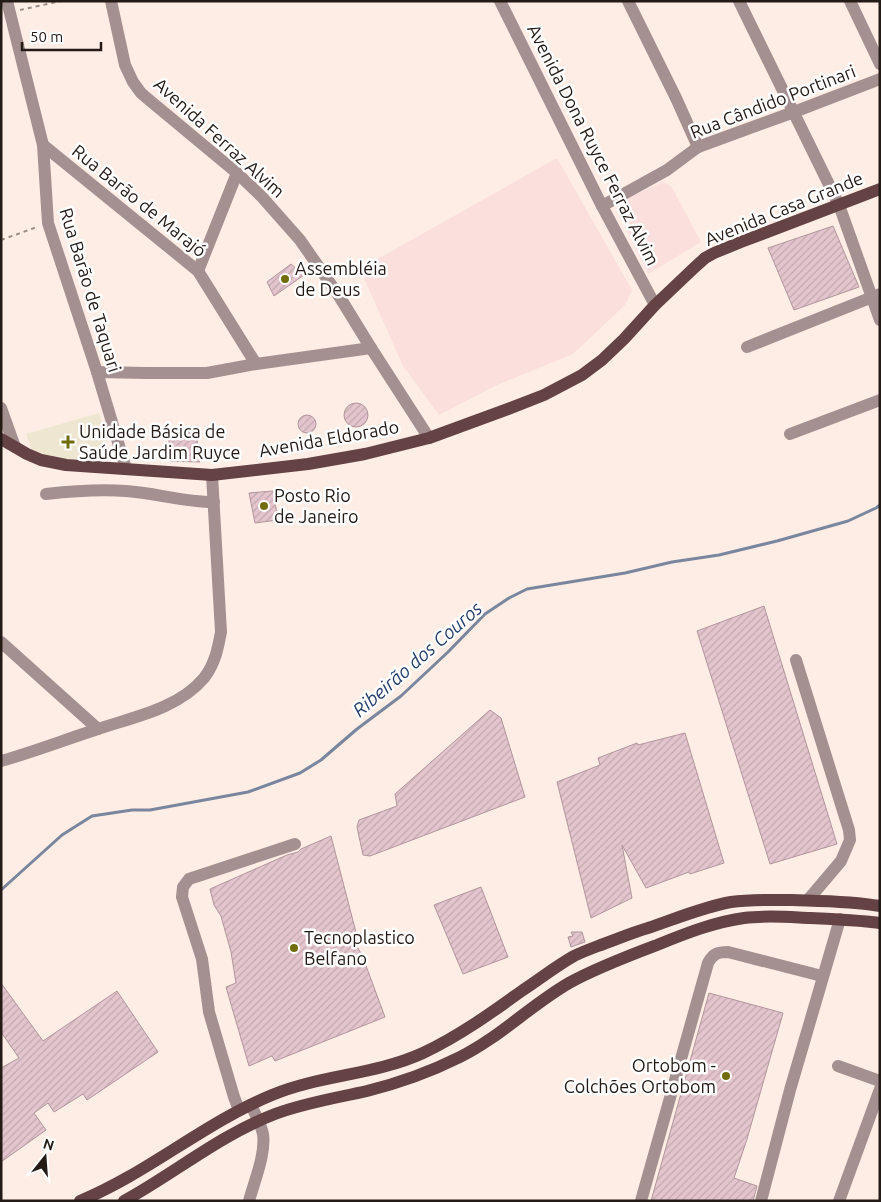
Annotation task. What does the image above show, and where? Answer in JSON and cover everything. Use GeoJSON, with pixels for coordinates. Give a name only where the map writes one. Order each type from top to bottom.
{"type":"FeatureCollection","features":[{"type":"Feature","properties":{"kind":"main road","name":"Avenida Casa Grande"},"geometry":{"type":"LineString","coordinates":[[429,438],[538,397],[582,375],[602,360],[624,339],[654,305],[694,268],[714,253],[880,189]]}},
{"type":"Feature","properties":{"kind":"main road","name":"Avenida Eldorado"},"geometry":{"type":"LineString","coordinates":[[1,439],[41,460],[66,466],[212,475],[308,464],[365,454],[429,438]]}},
{"type":"Feature","properties":{"kind":"main road"},"geometry":{"type":"LineString","coordinates":[[80,1201],[125,1179],[216,1123],[272,1095],[292,1088],[408,1060],[458,1034],[487,1016],[575,956],[638,931],[705,908],[733,902],[808,900],[880,906]]}},
{"type":"Feature","properties":{"kind":"main road"},"geometry":{"type":"LineString","coordinates":[[124,1201],[206,1150],[259,1121],[294,1108],[393,1084],[460,1057],[492,1039],[571,982],[643,950],[718,923],[751,917],[786,916],[880,923]]}},
{"type":"Feature","properties":{"kind":"street","name":"Avenida Ferraz Alvim"},"geometry":{"type":"LineString","coordinates":[[111,1],[125,65],[133,82],[148,99],[262,196],[300,240],[339,296],[429,438]]}},
{"type":"Feature","properties":{"kind":"street","name":"Avenida Dona Ruyce Ferraz Alvim"},"geometry":{"type":"LineString","coordinates":[[500,1],[602,206],[654,305]]}},
{"type":"Feature","properties":{"kind":"street"},"geometry":{"type":"LineString","coordinates":[[628,1],[698,147]]}},
{"type":"Feature","properties":{"kind":"street"},"geometry":{"type":"LineString","coordinates":[[739,1],[839,205],[875,296],[880,320]]}},
{"type":"Feature","properties":{"kind":"street"},"geometry":{"type":"LineString","coordinates":[[850,1],[880,64]]}},
{"type":"Feature","properties":{"kind":"street","name":"Rua Barão de Taquari"},"geometry":{"type":"LineString","coordinates":[[9,6],[43,145],[48,223],[97,372],[126,469]]}},
{"type":"Feature","properties":{"kind":"street","name":"Rua Cândido Portinari"},"geometry":{"type":"LineString","coordinates":[[602,206],[667,170],[698,147],[880,79]]}},
{"type":"Feature","properties":{"kind":"street","name":"Rua Barão de Marajó"},"geometry":{"type":"LineString","coordinates":[[43,145],[198,271],[256,364]]}},
{"type":"Feature","properties":{"kind":"street"},"geometry":{"type":"LineString","coordinates":[[198,271],[237,173]]}},
{"type":"Feature","properties":{"kind":"street"},"geometry":{"type":"LineString","coordinates":[[747,347],[875,296]]}},
{"type":"Feature","properties":{"kind":"street"},"geometry":{"type":"LineString","coordinates":[[97,372],[207,373],[256,364],[371,348]]}},
{"type":"Feature","properties":{"kind":"street"},"geometry":{"type":"LineString","coordinates":[[790,434],[880,400]]}},
{"type":"Feature","properties":{"kind":"street"},"geometry":{"type":"LineString","coordinates":[[1,408],[15,447]]}},
{"type":"Feature","properties":{"kind":"street"},"geometry":{"type":"LineString","coordinates":[[1,762],[156,710],[187,694],[203,679],[211,668],[218,652],[221,632],[212,475]]}},
{"type":"Feature","properties":{"kind":"street"},"geometry":{"type":"LineString","coordinates":[[46,494],[87,490],[128,491],[195,502],[214,502]]}},
{"type":"Feature","properties":{"kind":"street"},"geometry":{"type":"LineString","coordinates":[[1,642],[98,729]]}},
{"type":"Feature","properties":{"kind":"street"},"geometry":{"type":"LineString","coordinates":[[796,660],[849,830],[850,840],[841,860],[808,900]]}},
{"type":"Feature","properties":{"kind":"street"},"geometry":{"type":"LineString","coordinates":[[249,1201],[263,1148],[263,1135],[259,1121],[234,1097],[209,1012],[202,959],[182,897],[183,887],[189,880],[294,844]]}},
{"type":"Feature","properties":{"kind":"street"},"geometry":{"type":"LineString","coordinates":[[761,1201],[790,1090],[840,919]]}},
{"type":"Feature","properties":{"kind":"street"},"geometry":{"type":"LineString","coordinates":[[641,1201],[708,963],[712,955],[728,952],[822,976]]}},
{"type":"Feature","properties":{"kind":"street"},"geometry":{"type":"LineString","coordinates":[[838,1066],[880,1081]]}},
{"type":"Feature","properties":{"kind":"street"},"geometry":{"type":"LineString","coordinates":[[840,1201],[880,1089]]}},
{"type":"Feature","properties":{"kind":"path"},"geometry":{"type":"LineString","coordinates":[[9,6],[61,1]]}},
{"type":"Feature","properties":{"kind":"path"},"geometry":{"type":"LineString","coordinates":[[1,240],[48,223]]}},
{"type":"Feature","properties":{"kind":"shaded area"},"geometry":{"type":"Polygon","coordinates":[[[557,158],[632,290],[625,305],[573,354],[497,385],[439,415],[403,366],[360,269],[557,158]]]}},
{"type":"Feature","properties":{"kind":"shaded area"},"geometry":{"type":"Polygon","coordinates":[[[663,182],[671,186],[701,242],[648,274],[615,204],[663,182]]]}},
{"type":"Feature","properties":{"kind":"shaded area","name":"Unidade Básica de Saúde Jardim Ruyce"},"geometry":{"type":"Polygon","coordinates":[[[99,413],[109,449],[102,456],[88,460],[59,459],[33,454],[26,434],[99,413]]]}},
{"type":"Feature","properties":{"kind":"building"},"geometry":{"type":"Polygon","coordinates":[[[833,226],[859,287],[794,310],[768,248],[833,226]]]}},
{"type":"Feature","properties":{"kind":"building","name":"Assembléia de Deus"},"geometry":{"type":"Polygon","coordinates":[[[291,264],[304,275],[274,296],[267,282],[291,264]]]}},
{"type":"Feature","properties":{"kind":"building"},"geometry":{"type":"Polygon","coordinates":[[[356,403],[365,406],[368,415],[365,424],[356,427],[347,424],[344,415],[347,406],[356,403]]]}},
{"type":"Feature","properties":{"kind":"building"},"geometry":{"type":"Polygon","coordinates":[[[307,415],[313,418],[316,424],[313,430],[307,433],[301,430],[298,424],[301,418],[307,415]]]}},
{"type":"Feature","properties":{"kind":"building"},"geometry":{"type":"Polygon","coordinates":[[[169,430],[196,432],[200,462],[169,461],[169,430]]]}},
{"type":"Feature","properties":{"kind":"building","name":"Posto Rio de Janeiro"},"geometry":{"type":"Polygon","coordinates":[[[273,491],[278,520],[255,523],[249,493],[273,491]]]}},
{"type":"Feature","properties":{"kind":"building"},"geometry":{"type":"Polygon","coordinates":[[[764,606],[837,844],[770,864],[697,631],[764,606]]]}},
{"type":"Feature","properties":{"kind":"building"},"geometry":{"type":"Polygon","coordinates":[[[490,710],[501,718],[525,797],[370,856],[363,855],[357,827],[359,820],[397,806],[395,794],[490,710]]]}},
{"type":"Feature","properties":{"kind":"building"},"geometry":{"type":"Polygon","coordinates":[[[685,733],[724,863],[690,874],[689,872],[646,888],[622,845],[632,898],[591,918],[557,782],[600,765],[598,758],[637,743],[638,745],[685,733]]]}},
{"type":"Feature","properties":{"kind":"building","name":"Tecnoplastico Belfano"},"geometry":{"type":"Polygon","coordinates":[[[331,836],[358,940],[355,943],[362,955],[385,1017],[275,1061],[272,1056],[249,1066],[226,987],[236,983],[231,952],[221,916],[214,905],[210,889],[331,836]]]}},
{"type":"Feature","properties":{"kind":"building"},"geometry":{"type":"Polygon","coordinates":[[[481,887],[508,957],[463,974],[434,905],[481,887]]]}},
{"type":"Feature","properties":{"kind":"building"},"geometry":{"type":"Polygon","coordinates":[[[571,932],[582,932],[585,942],[571,947],[568,937],[573,936],[571,932]]]}},
{"type":"Feature","properties":{"kind":"building"},"geometry":{"type":"Polygon","coordinates":[[[1,983],[43,1041],[117,991],[158,1052],[87,1100],[83,1094],[54,1112],[48,1103],[34,1113],[46,1130],[1,1162],[1,1068],[19,1058],[1,1032],[1,983]]]}},
{"type":"Feature","properties":{"kind":"building","name":"Ortobom - Colchões Ortobom"},"geometry":{"type":"Polygon","coordinates":[[[709,993],[783,1013],[734,1178],[757,1186],[753,1201],[651,1201],[709,993]]]}},
{"type":"Feature","properties":{"kind":"waterway","name":"Ribeirão dos Couros"},"geometry":{"type":"LineString","coordinates":[[1,890],[62,835],[92,816],[132,810],[150,810],[248,792],[300,773],[321,760],[357,729],[401,696],[485,614],[527,589],[719,555],[848,521],[880,505]]}},
{"type":"Feature","properties":{"kind":"place","name":"Assembléia de Deus"},"geometry":{"type":"Point","coordinates":[285,279]}},
{"type":"Feature","properties":{"kind":"place","name":"Unidade Básica de Saúde Jardim Ruyce"},"geometry":{"type":"Point","coordinates":[68,442]}},
{"type":"Feature","properties":{"kind":"place","name":"Posto Rio de Janeiro"},"geometry":{"type":"Point","coordinates":[264,506]}},
{"type":"Feature","properties":{"kind":"place","name":"Tecnoplastico Belfano"},"geometry":{"type":"Point","coordinates":[294,948]}},
{"type":"Feature","properties":{"kind":"place","name":"Ortobom - Colchões Ortobom"},"geometry":{"type":"Point","coordinates":[726,1076]}}]}
